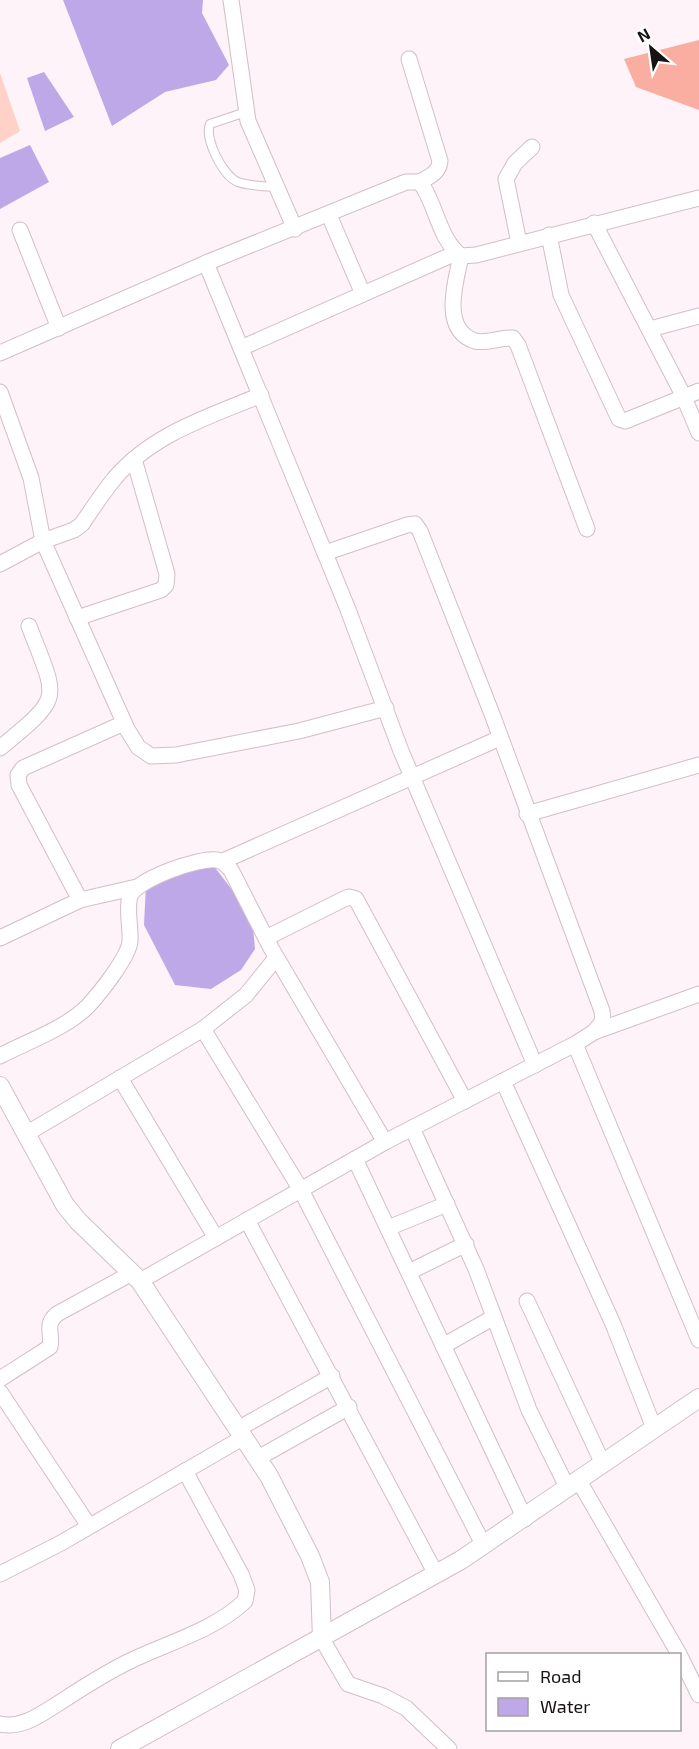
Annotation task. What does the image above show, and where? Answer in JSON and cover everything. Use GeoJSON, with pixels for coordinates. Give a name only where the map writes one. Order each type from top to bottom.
{"type":"FeatureCollection","features":[{"type":"Feature","properties":{"kind":"street"},"geometry":{"type":"LineString","coordinates":[[231,0],[246,112],[253,135],[295,229]]}},
{"type":"Feature","properties":{"kind":"street"},"geometry":{"type":"LineString","coordinates":[[0,353],[206,263],[295,229],[406,182],[420,182],[435,173],[440,168],[440,161],[409,59]]}},
{"type":"Feature","properties":{"kind":"street"},"geometry":{"type":"LineString","coordinates":[[519,243],[506,179],[508,171],[532,147]]}},
{"type":"Feature","properties":{"kind":"street"},"geometry":{"type":"LineString","coordinates":[[420,182],[450,247],[458,254]]}},
{"type":"Feature","properties":{"kind":"street"},"geometry":{"type":"LineString","coordinates":[[241,348],[458,254],[519,243],[699,198]]}},
{"type":"Feature","properties":{"kind":"street"},"geometry":{"type":"LineString","coordinates":[[329,215],[363,294]]}},
{"type":"Feature","properties":{"kind":"street"},"geometry":{"type":"LineString","coordinates":[[594,223],[650,329],[699,433]]}},
{"type":"Feature","properties":{"kind":"street"},"geometry":{"type":"LineString","coordinates":[[20,230],[59,328]]}},
{"type":"Feature","properties":{"kind":"street"},"geometry":{"type":"LineString","coordinates":[[549,235],[561,295],[619,419],[625,421],[683,395],[699,391]]}},
{"type":"Feature","properties":{"kind":"street"},"geometry":{"type":"LineString","coordinates":[[458,254],[452,302],[458,324],[466,335],[478,342],[504,337],[513,338],[519,345],[587,529]]}},
{"type":"Feature","properties":{"kind":"street"},"geometry":{"type":"LineString","coordinates":[[206,263],[325,553],[411,776],[535,1065]]}},
{"type":"Feature","properties":{"kind":"street"},"geometry":{"type":"LineString","coordinates":[[650,329],[699,316]]}},
{"type":"Feature","properties":{"kind":"street"},"geometry":{"type":"LineString","coordinates":[[0,392],[31,478],[43,541],[124,723],[138,747],[151,756],[176,755],[299,731],[386,708]]}},
{"type":"Feature","properties":{"kind":"street"},"geometry":{"type":"LineString","coordinates":[[0,564],[43,541],[74,530],[82,524],[115,479],[134,459],[170,433],[261,395]]}},
{"type":"Feature","properties":{"kind":"street"},"geometry":{"type":"LineString","coordinates":[[77,618],[161,590],[166,585],[167,574],[134,459]]}},
{"type":"Feature","properties":{"kind":"street"},"geometry":{"type":"LineString","coordinates":[[325,553],[415,524],[500,738],[602,1011],[603,1021],[594,1032]]}},
{"type":"Feature","properties":{"kind":"street"},"geometry":{"type":"LineString","coordinates":[[0,748],[43,711],[52,696],[51,684],[29,626]]}},
{"type":"Feature","properties":{"kind":"street"},"geometry":{"type":"LineString","coordinates":[[80,900],[19,784],[18,775],[23,768],[124,723]]}},
{"type":"Feature","properties":{"kind":"street"},"geometry":{"type":"LineString","coordinates":[[223,861],[500,738]]}},
{"type":"Feature","properties":{"kind":"street"},"geometry":{"type":"LineString","coordinates":[[527,814],[699,765]]}},
{"type":"Feature","properties":{"kind":"street"},"geometry":{"type":"LineString","coordinates":[[0,1056],[63,1024],[89,1005],[130,945],[130,896],[137,887],[147,879],[195,862],[214,859],[223,861],[231,870],[276,958],[385,1142]]}},
{"type":"Feature","properties":{"kind":"street"},"geometry":{"type":"LineString","coordinates":[[0,938],[80,900],[137,887]]}},
{"type":"Feature","properties":{"kind":"street"},"geometry":{"type":"LineString","coordinates":[[266,938],[342,900],[349,897],[356,899],[465,1101]]}},
{"type":"Feature","properties":{"kind":"street"},"geometry":{"type":"LineString","coordinates":[[26,1134],[203,1029],[246,995],[276,958]]}},
{"type":"Feature","properties":{"kind":"street"},"geometry":{"type":"LineString","coordinates":[[0,1379],[50,1347],[48,1327],[50,1320],[57,1314],[216,1238],[385,1142],[594,1032],[699,994]]}},
{"type":"Feature","properties":{"kind":"street"},"geometry":{"type":"LineString","coordinates":[[203,1029],[301,1190],[484,1546]]}},
{"type":"Feature","properties":{"kind":"street"},"geometry":{"type":"LineString","coordinates":[[575,1044],[699,1340]]}},
{"type":"Feature","properties":{"kind":"street"},"geometry":{"type":"LineString","coordinates":[[120,1078],[216,1238]]}},
{"type":"Feature","properties":{"kind":"street"},"geometry":{"type":"LineString","coordinates":[[503,1081],[614,1324],[654,1428]]}},
{"type":"Feature","properties":{"kind":"street"},"geometry":{"type":"LineString","coordinates":[[0,1087],[65,1205],[136,1277],[258,1458],[302,1538],[320,1582],[322,1639],[348,1684],[383,1696],[406,1708],[449,1749]]}},
{"type":"Feature","properties":{"kind":"street"},"geometry":{"type":"LineString","coordinates":[[412,1128],[466,1244],[529,1410],[579,1488],[678,1653]]}},
{"type":"Feature","properties":{"kind":"street"},"geometry":{"type":"LineString","coordinates":[[355,1159],[525,1519]]}},
{"type":"Feature","properties":{"kind":"street"},"geometry":{"type":"LineString","coordinates":[[388,1228],[447,1204]]}},
{"type":"Feature","properties":{"kind":"street"},"geometry":{"type":"LineString","coordinates":[[247,1220],[349,1407],[436,1574]]}},
{"type":"Feature","properties":{"kind":"street"},"geometry":{"type":"LineString","coordinates":[[409,1272],[466,1244]]}},
{"type":"Feature","properties":{"kind":"street"},"geometry":{"type":"LineString","coordinates":[[527,1301],[603,1464]]}},
{"type":"Feature","properties":{"kind":"street"},"geometry":{"type":"LineString","coordinates":[[443,1346],[494,1317]]}},
{"type":"Feature","properties":{"kind":"street"},"geometry":{"type":"LineString","coordinates":[[0,1574],[185,1471],[332,1376]]}},
{"type":"Feature","properties":{"kind":"street"},"geometry":{"type":"LineString","coordinates":[[0,1392],[89,1526]]}},
{"type":"Feature","properties":{"kind":"street"},"geometry":{"type":"LineString","coordinates":[[120,1749],[322,1639],[484,1546],[579,1488],[603,1464],[654,1428],[698,1403]]}},
{"type":"Feature","properties":{"kind":"street"},"geometry":{"type":"LineString","coordinates":[[258,1458],[349,1407]]}},
{"type":"Feature","properties":{"kind":"street"},"geometry":{"type":"LineString","coordinates":[[0,1724],[9,1726],[21,1724],[37,1717],[111,1670],[223,1617],[245,1601],[247,1590],[241,1574],[185,1471]]}},
{"type":"Feature","properties":{"kind":"street"},"geometry":{"type":"LineString","coordinates":[[681,1659],[699,1695]]}},
{"type":"Feature","properties":{"kind":"lane"},"geometry":{"type":"LineString","coordinates":[[246,112],[210,124],[209,138],[230,177],[237,182],[276,188]]}},
{"type":"Feature","properties":{"kind":"shaded area"},"geometry":{"type":"Polygon","coordinates":[[[699,40],[699,110],[636,87],[624,59],[699,40]]]}},
{"type":"Feature","properties":{"kind":"shaded area"},"geometry":{"type":"Polygon","coordinates":[[[0,73],[20,131],[0,143],[0,73]]]}},
{"type":"Feature","properties":{"kind":"water"},"geometry":{"type":"Polygon","coordinates":[[[63,0],[203,0],[202,13],[229,65],[216,80],[165,92],[112,126],[63,0]]]}},
{"type":"Feature","properties":{"kind":"water"},"geometry":{"type":"Polygon","coordinates":[[[44,72],[74,117],[45,131],[27,78],[44,72]]]}},
{"type":"Feature","properties":{"kind":"water"},"geometry":{"type":"Polygon","coordinates":[[[30,145],[49,182],[0,209],[0,158],[30,145]]]}},
{"type":"Feature","properties":{"kind":"water"},"geometry":{"type":"Polygon","coordinates":[[[210,861],[252,916],[255,949],[241,970],[211,989],[175,985],[144,925],[146,885],[210,861]]]}}]}
